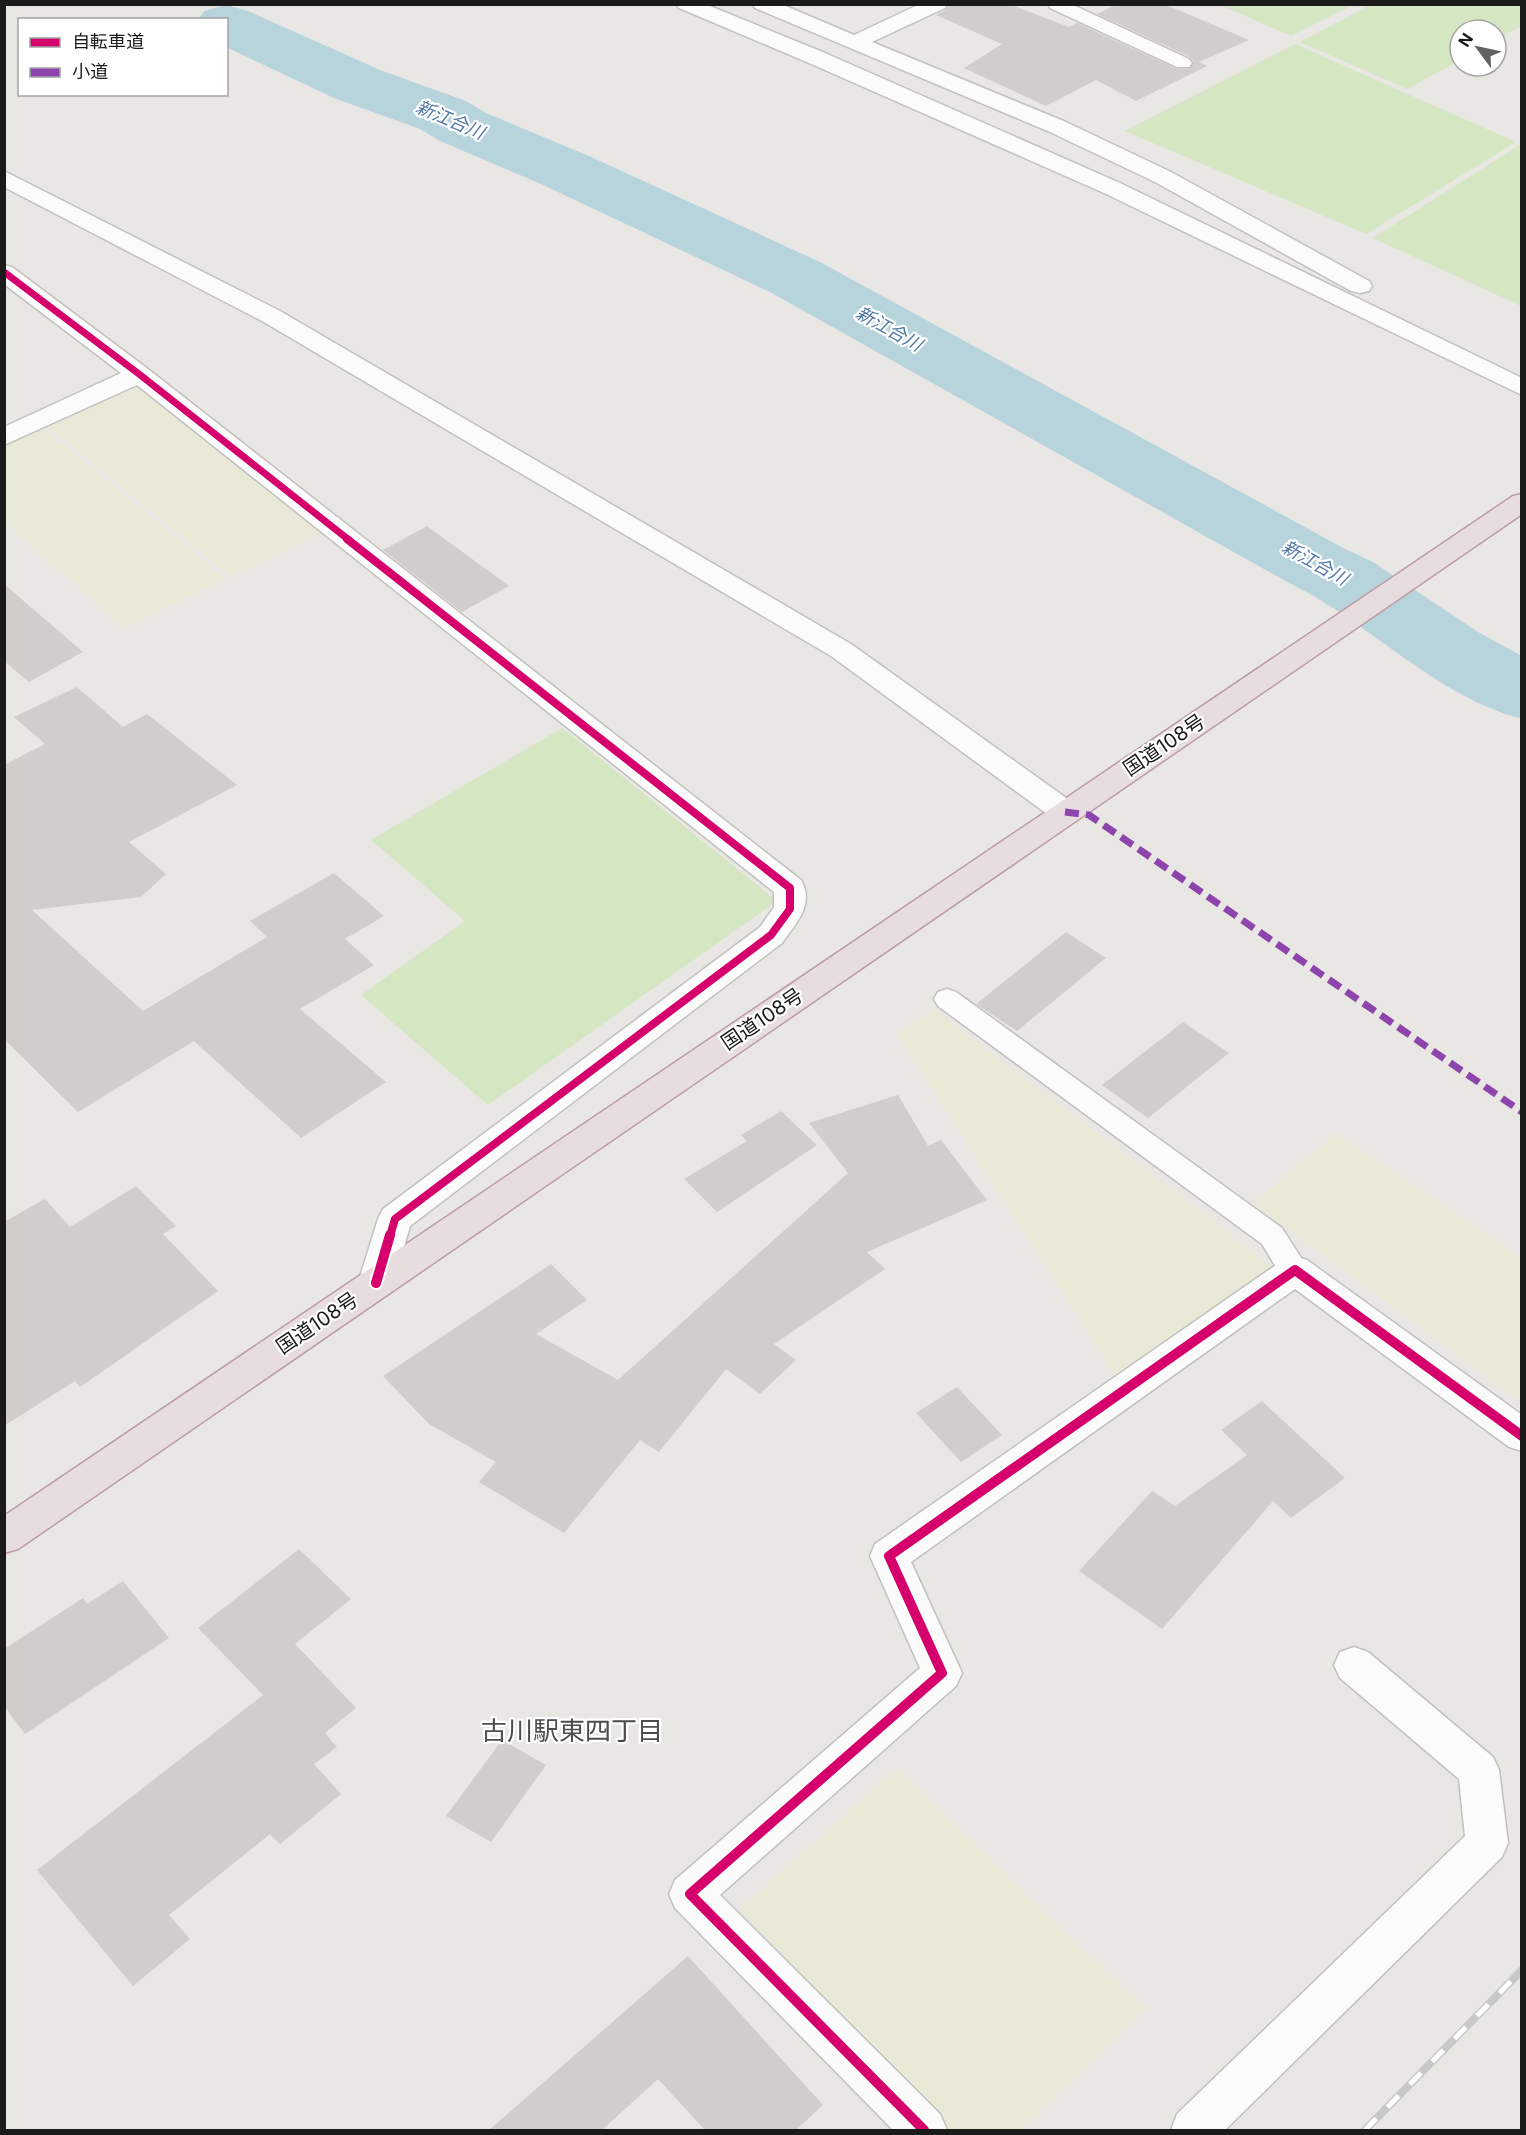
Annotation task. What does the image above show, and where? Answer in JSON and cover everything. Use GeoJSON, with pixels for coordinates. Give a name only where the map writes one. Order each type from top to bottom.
{"type":"FeatureCollection","features":[{"type":"Feature","properties":{"kind":"highway","name":"国道108号"},"geometry":{"type":"LineString","coordinates":[[4,1536],[1521,502]]}},
{"type":"Feature","properties":{"kind":"street"},"geometry":{"type":"LineString","coordinates":[[686,4],[817,57],[1112,188],[1521,388]]}},
{"type":"Feature","properties":{"kind":"street"},"geometry":{"type":"LineString","coordinates":[[762,4],[1058,127],[1163,177],[1444,333],[1476,367]]}},
{"type":"Feature","properties":{"kind":"street"},"geometry":{"type":"LineString","coordinates":[[855,42],[938,4]]}},
{"type":"Feature","properties":{"kind":"street"},"geometry":{"type":"LineString","coordinates":[[4,178],[272,316],[841,650],[1065,812]]}},
{"type":"Feature","properties":{"kind":"street"},"geometry":{"type":"LineString","coordinates":[[4,272],[139,374],[790,888],[790,909],[771,935],[395,1219],[376,1283]]}},
{"type":"Feature","properties":{"kind":"street"},"geometry":{"type":"LineString","coordinates":[[4,437],[139,374]]}},
{"type":"Feature","properties":{"kind":"street"},"geometry":{"type":"LineString","coordinates":[[924,2130],[690,1894],[942,1673],[888,1556],[1295,1270],[1521,1436]]}},
{"type":"Feature","properties":{"kind":"street"},"geometry":{"type":"LineString","coordinates":[[1193,2130],[1487,1843],[1479,1770],[1353,1665]]}},
{"type":"Feature","properties":{"kind":"lane"},"geometry":{"type":"LineString","coordinates":[[1056,4],[1183,63]]}},
{"type":"Feature","properties":{"kind":"lane"},"geometry":{"type":"LineString","coordinates":[[947,999],[1272,1236],[1295,1270]]}},
{"type":"Feature","properties":{"kind":"green space"},"geometry":{"type":"Polygon","coordinates":[[[1372,4],[1521,5],[1521,26],[1508,33],[1508,18],[1448,18],[1448,67],[1407,89],[1300,42],[1372,4]]]}},
{"type":"Feature","properties":{"kind":"green space"},"geometry":{"type":"Polygon","coordinates":[[[1220,5],[1353,5],[1291,36],[1220,5]]]}},
{"type":"Feature","properties":{"kind":"green space"},"geometry":{"type":"Polygon","coordinates":[[[1295,44],[1516,142],[1366,234],[1125,131],[1295,44]]]}},
{"type":"Feature","properties":{"kind":"green space"},"geometry":{"type":"Polygon","coordinates":[[[1521,144],[1521,306],[1373,238],[1521,144]]]}},
{"type":"Feature","properties":{"kind":"green space"},"geometry":{"type":"Polygon","coordinates":[[[141,385],[327,530],[231,577],[48,426],[141,385]]]}},
{"type":"Feature","properties":{"kind":"green space"},"geometry":{"type":"Polygon","coordinates":[[[43,428],[226,579],[125,628],[5,523],[5,446],[43,428]]]}},
{"type":"Feature","properties":{"kind":"green space"},"geometry":{"type":"Polygon","coordinates":[[[562,728],[777,901],[488,1105],[361,995],[465,921],[371,840],[562,728]]]}},
{"type":"Feature","properties":{"kind":"green space"},"geometry":{"type":"Polygon","coordinates":[[[934,1009],[1272,1267],[1115,1375],[897,1034],[934,1009]]]}},
{"type":"Feature","properties":{"kind":"green space"},"geometry":{"type":"Polygon","coordinates":[[[1336,1133],[1521,1258],[1521,1401],[1253,1204],[1336,1133]]]}},
{"type":"Feature","properties":{"kind":"green space"},"geometry":{"type":"Polygon","coordinates":[[[897,1769],[1144,2008],[1021,2130],[950,2130],[739,1909],[897,1769]]]}},
{"type":"Feature","properties":{"kind":"building"},"geometry":{"type":"Polygon","coordinates":[[[950,4],[1009,4],[1069,27],[1077,23],[1177,69],[1189,69],[1194,62],[1190,57],[1097,14],[1118,4],[1164,4],[1249,40],[1199,62],[1207,66],[1136,101],[1096,80],[1046,106],[964,68],[1002,44],[936,15],[946,10],[950,4]]]}},
{"type":"Feature","properties":{"kind":"building"},"geometry":{"type":"Polygon","coordinates":[[[427,526],[509,586],[462,612],[383,550],[427,526]]]}},
{"type":"Feature","properties":{"kind":"building"},"geometry":{"type":"Polygon","coordinates":[[[4,584],[83,652],[29,682],[4,661],[4,584]]]}},
{"type":"Feature","properties":{"kind":"building"},"geometry":{"type":"Polygon","coordinates":[[[77,687],[123,727],[147,714],[237,785],[129,842],[166,874],[141,897],[32,910],[143,1011],[267,937],[250,921],[334,873],[384,916],[345,939],[374,965],[300,1009],[386,1082],[301,1138],[194,1041],[78,1112],[4,1039],[4,765],[45,744],[14,717],[77,687]]]}},
{"type":"Feature","properties":{"kind":"building"},"geometry":{"type":"Polygon","coordinates":[[[1066,932],[1106,958],[1017,1031],[976,1004],[1066,932]]]}},
{"type":"Feature","properties":{"kind":"building"},"geometry":{"type":"Polygon","coordinates":[[[1183,1022],[1229,1053],[1148,1118],[1102,1085],[1183,1022]]]}},
{"type":"Feature","properties":{"kind":"building"},"geometry":{"type":"Polygon","coordinates":[[[898,1095],[928,1146],[941,1140],[987,1200],[867,1252],[885,1269],[774,1344],[796,1360],[760,1394],[726,1369],[659,1452],[640,1440],[564,1533],[479,1482],[496,1462],[429,1424],[383,1376],[551,1264],[587,1300],[536,1334],[618,1380],[848,1173],[809,1123],[898,1095]]]}},
{"type":"Feature","properties":{"kind":"building"},"geometry":{"type":"Polygon","coordinates":[[[781,1111],[817,1145],[717,1212],[684,1179],[747,1141],[741,1135],[781,1111]]]}},
{"type":"Feature","properties":{"kind":"building"},"geometry":{"type":"Polygon","coordinates":[[[136,1186],[176,1226],[163,1234],[218,1291],[80,1387],[75,1381],[4,1426],[4,1222],[45,1199],[70,1227],[136,1186]]]}},
{"type":"Feature","properties":{"kind":"building"},"geometry":{"type":"Polygon","coordinates":[[[957,1387],[1002,1435],[961,1462],[916,1413],[957,1387]]]}},
{"type":"Feature","properties":{"kind":"building"},"geometry":{"type":"Polygon","coordinates":[[[1262,1401],[1345,1478],[1291,1518],[1273,1501],[1162,1629],[1079,1571],[1152,1491],[1175,1506],[1247,1455],[1221,1430],[1262,1401]]]}},
{"type":"Feature","properties":{"kind":"building"},"geometry":{"type":"Polygon","coordinates":[[[299,1549],[351,1599],[295,1644],[356,1708],[325,1733],[337,1747],[314,1764],[341,1794],[280,1844],[270,1834],[169,1915],[190,1939],[133,1986],[37,1870],[263,1695],[198,1628],[299,1549]]]}},
{"type":"Feature","properties":{"kind":"building"},"geometry":{"type":"Polygon","coordinates":[[[123,1581],[169,1638],[25,1734],[4,1706],[4,1649],[83,1598],[87,1604],[123,1581]]]}},
{"type":"Feature","properties":{"kind":"building"},"geometry":{"type":"Polygon","coordinates":[[[502,1740],[546,1765],[491,1842],[446,1816],[502,1740]]]}},
{"type":"Feature","properties":{"kind":"building"},"geometry":{"type":"Polygon","coordinates":[[[688,1956],[823,2105],[796,2130],[705,2130],[658,2079],[602,2130],[489,2130],[688,1956]]]}},
{"type":"Feature","properties":{"kind":"waterway","name":"新江合川"},"geometry":{"type":"LineString","coordinates":[[228,25],[357,84],[443,115],[463,127],[565,170],[795,277],[1317,566],[1345,579],[1449,651],[1522,692]]}},
{"type":"Feature","properties":{"kind":"railway"},"geometry":{"type":"LineString","coordinates":[[1365,2130],[1522,1970]]}},
{"type":"Feature","properties":{"kind":"marked path"},"geometry":{"type":"LineString","coordinates":[[1065,812],[1089,815],[1522,1112]]}},
{"type":"Feature","properties":{"kind":"cycle path"},"geometry":{"type":"LineString","coordinates":[[4,272],[139,374],[790,888],[790,909],[771,935],[395,1219],[376,1283]]}},
{"type":"Feature","properties":{"kind":"cycle path"},"geometry":{"type":"LineString","coordinates":[[924,2130],[690,1894],[942,1673],[889,1556],[1295,1270],[1522,1436]]}},
{"type":"Feature","properties":{"kind":"district","name":"古川駅東四丁目"},"geometry":{"type":"Point","coordinates":[572,1731]}}]}
